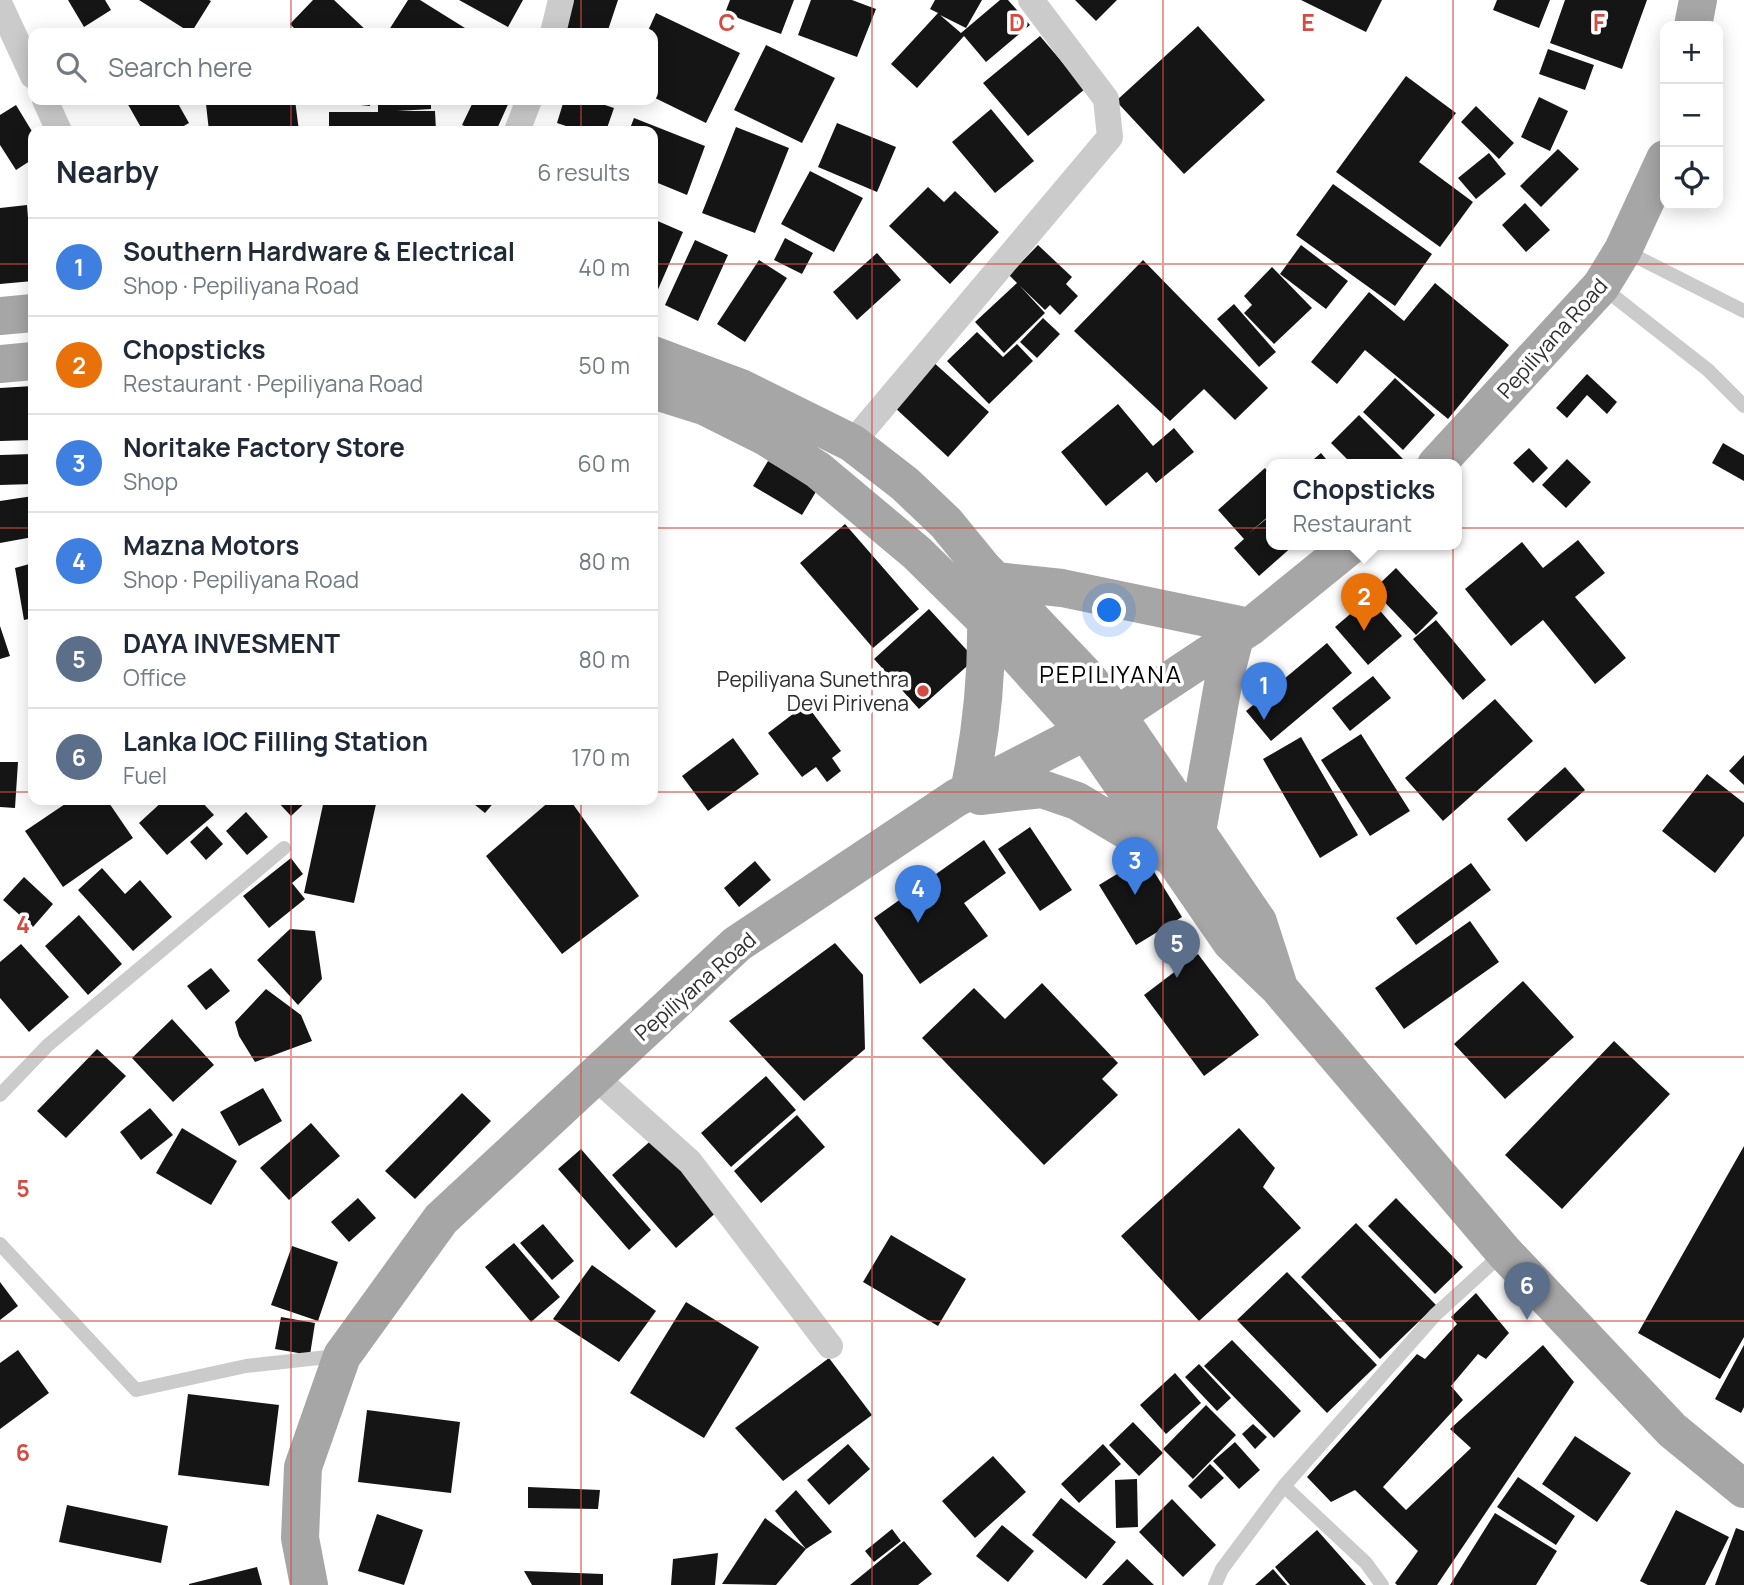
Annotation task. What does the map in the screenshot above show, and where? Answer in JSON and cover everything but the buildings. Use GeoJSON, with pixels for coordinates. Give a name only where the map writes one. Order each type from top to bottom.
{"type":"FeatureCollection","features":[{"type":"Feature","properties":{"kind":"main road"},"geometry":{"type":"LineString","coordinates":[[1694,21],[1698,0]]}},
{"type":"Feature","properties":{"kind":"main road","name":"Pepiliyana Road"},"geometry":{"type":"LineString","coordinates":[[1442,459],[1601,286],[1623,250],[1660,170]]}},
{"type":"Feature","properties":{"kind":"main road"},"geometry":{"type":"LineString","coordinates":[[0,316],[28,313]]}},
{"type":"Feature","properties":{"kind":"main road"},"geometry":{"type":"LineString","coordinates":[[658,357],[741,388],[852,443],[946,523],[996,581],[1084,674],[1102,724]]}},
{"type":"Feature","properties":{"kind":"main road"},"geometry":{"type":"LineString","coordinates":[[0,364],[28,361]]}},
{"type":"Feature","properties":{"kind":"main road"},"geometry":{"type":"LineString","coordinates":[[658,392],[704,406],[766,437],[818,470],[918,554],[985,621],[1102,724],[1187,846],[1231,942],[1279,987],[1504,1252],[1672,1430],[1744,1489]]}},
{"type":"Feature","properties":{"kind":"main road","name":"Pepiliyana Road"},"geometry":{"type":"LineString","coordinates":[[309,1585],[300,1538],[303,1467],[342,1356],[441,1219],[737,944],[962,794],[1102,724],[1242,632],[1345,550]]}},
{"type":"Feature","properties":{"kind":"main road"},"geometry":{"type":"LineString","coordinates":[[996,581],[1062,588],[1242,632],[1223,684],[1187,846]]}},
{"type":"Feature","properties":{"kind":"main road"},"geometry":{"type":"LineString","coordinates":[[985,621],[987,668],[979,743],[962,794],[1042,789],[1187,846]]}},
{"type":"Feature","properties":{"kind":"street"},"geometry":{"type":"LineString","coordinates":[[554,28],[561,0]]}},
{"type":"Feature","properties":{"kind":"street"},"geometry":{"type":"LineString","coordinates":[[852,443],[1110,137],[1106,99],[1031,0]]}},
{"type":"Feature","properties":{"kind":"street"},"geometry":{"type":"LineString","coordinates":[[0,5],[28,65]]}},
{"type":"Feature","properties":{"kind":"street"},"geometry":{"type":"LineString","coordinates":[[46,105],[57,126]]}},
{"type":"Feature","properties":{"kind":"street"},"geometry":{"type":"LineString","coordinates":[[519,126],[527,105]]}},
{"type":"Feature","properties":{"kind":"street"},"geometry":{"type":"LineString","coordinates":[[594,1076],[690,1162],[830,1346]]}},
{"type":"Feature","properties":{"kind":"lane"},"geometry":{"type":"LineString","coordinates":[[1623,250],[1744,312]]}},
{"type":"Feature","properties":{"kind":"lane"},"geometry":{"type":"LineString","coordinates":[[1601,286],[1708,370],[1744,407]]}},
{"type":"Feature","properties":{"kind":"lane"},"geometry":{"type":"LineString","coordinates":[[0,1095],[48,1045],[284,848]]}},
{"type":"Feature","properties":{"kind":"lane"},"geometry":{"type":"LineString","coordinates":[[0,1244],[136,1390],[246,1366],[342,1356]]}},
{"type":"Feature","properties":{"kind":"lane"},"geometry":{"type":"LineString","coordinates":[[1215,1585],[1222,1569],[1284,1486],[1435,1315],[1504,1252]]}},
{"type":"Feature","properties":{"kind":"lane"},"geometry":{"type":"LineString","coordinates":[[1284,1486],[1366,1563],[1382,1585]]}},
{"type":"Feature","properties":{"kind":"place","name":"Chopsticks"},"geometry":{"type":"Point","coordinates":[1364,631]}},
{"type":"Feature","properties":{"kind":"place","name":"Pepiliyana Sunethra Devi Pirivena"},"geometry":{"type":"Point","coordinates":[923,691]}},
{"type":"Feature","properties":{"kind":"place","name":"Southern Hardware & Electrical"},"geometry":{"type":"Point","coordinates":[1264,720]}},
{"type":"Feature","properties":{"kind":"place","name":"Noritake Factory Store"},"geometry":{"type":"Point","coordinates":[1135,895]}},
{"type":"Feature","properties":{"kind":"place","name":"Mazna Motors"},"geometry":{"type":"Point","coordinates":[918,923]}},
{"type":"Feature","properties":{"kind":"place","name":"DAYA INVESMENT"},"geometry":{"type":"Point","coordinates":[1177,978]}},
{"type":"Feature","properties":{"kind":"place","name":"Lanka IOC Filling Station"},"geometry":{"type":"Point","coordinates":[1527,1320]}},
{"type":"Feature","properties":{"kind":"district","name":"PEPILIYANA"},"geometry":{"type":"Point","coordinates":[1111,673]}}]}
